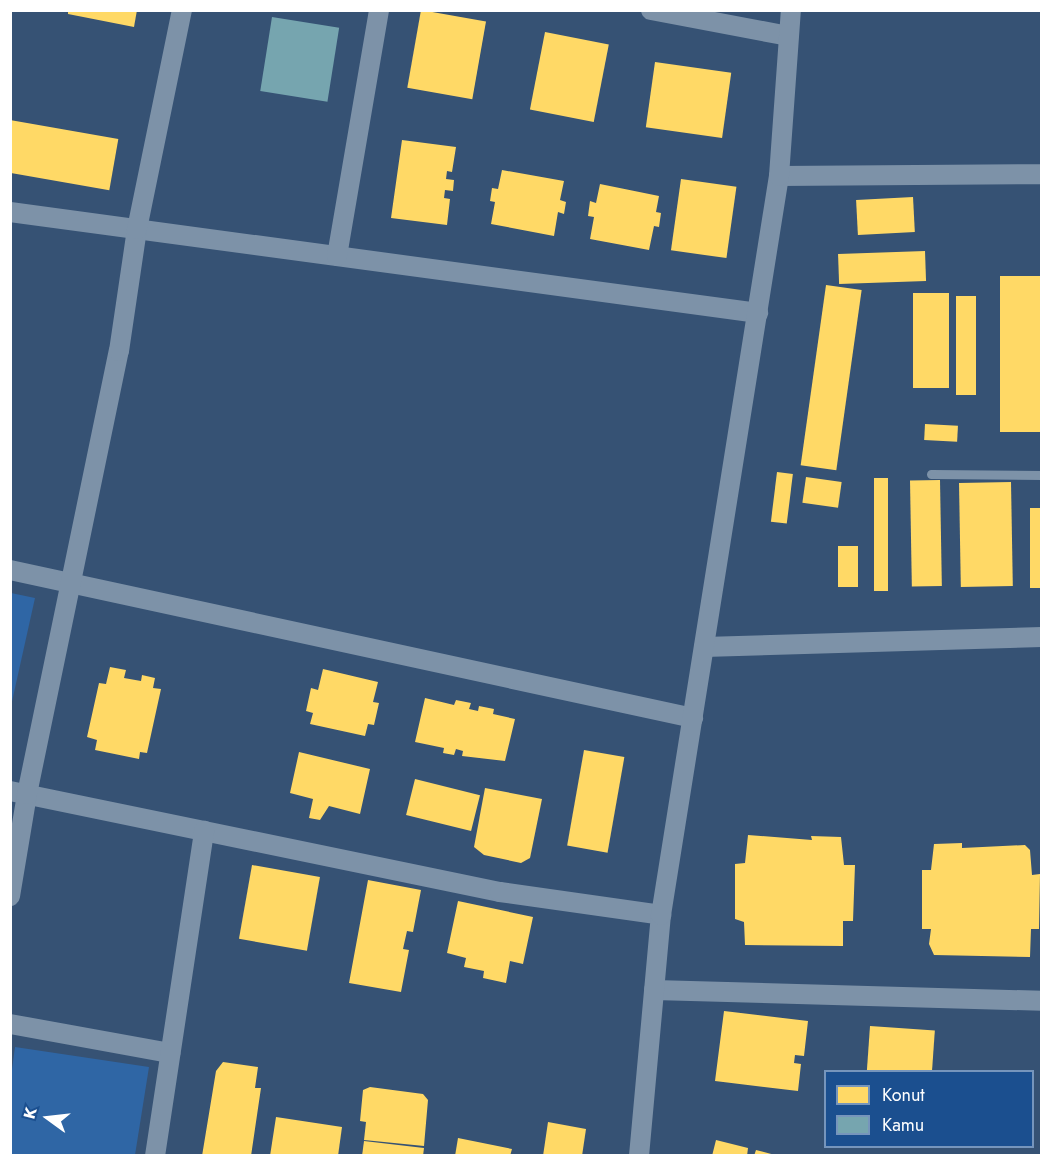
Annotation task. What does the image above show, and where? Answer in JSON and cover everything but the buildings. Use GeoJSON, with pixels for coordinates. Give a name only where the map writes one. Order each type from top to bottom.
{"type":"FeatureCollection","features":[{"type":"Feature","properties":{"kind":"street"},"geometry":{"type":"LineString","coordinates":[[10,896],[19,793],[72,582],[119,351],[137,229],[182,10]]}},
{"type":"Feature","properties":{"kind":"street"},"geometry":{"type":"LineString","coordinates":[[337,256],[379,10]]}},
{"type":"Feature","properties":{"kind":"street"},"geometry":{"type":"LineString","coordinates":[[651,10],[789,36]]}},
{"type":"Feature","properties":{"kind":"street"},"geometry":{"type":"LineString","coordinates":[[639,1155],[661,915],[779,176],[791,10]]}},
{"type":"Feature","properties":{"kind":"street"},"geometry":{"type":"LineString","coordinates":[[779,176],[1041,174]]}},
{"type":"Feature","properties":{"kind":"street"},"geometry":{"type":"LineString","coordinates":[[10,212],[758,313]]}},
{"type":"Feature","properties":{"kind":"street"},"geometry":{"type":"LineString","coordinates":[[10,570],[693,718]]}},
{"type":"Feature","properties":{"kind":"street"},"geometry":{"type":"LineString","coordinates":[[704,647],[1041,637]]}},
{"type":"Feature","properties":{"kind":"street"},"geometry":{"type":"LineString","coordinates":[[19,793],[500,892],[661,915]]}},
{"type":"Feature","properties":{"kind":"street"},"geometry":{"type":"LineString","coordinates":[[155,1155],[204,831]]}},
{"type":"Feature","properties":{"kind":"street"},"geometry":{"type":"LineString","coordinates":[[654,990],[1041,1001]]}},
{"type":"Feature","properties":{"kind":"street"},"geometry":{"type":"LineString","coordinates":[[10,1024],[170,1053]]}},
{"type":"Feature","properties":{"kind":"lane"},"geometry":{"type":"LineString","coordinates":[[931,474],[1041,475]]}},
{"type":"Feature","properties":{"kind":"shaded area"},"geometry":{"type":"Polygon","coordinates":[[[10,593],[35,598],[11,706],[10,593]]]}},
{"type":"Feature","properties":{"kind":"shaded area"},"geometry":{"type":"Polygon","coordinates":[[[15,1047],[149,1067],[135,1155],[11,1155],[11,1077],[15,1047]]]}}]}
